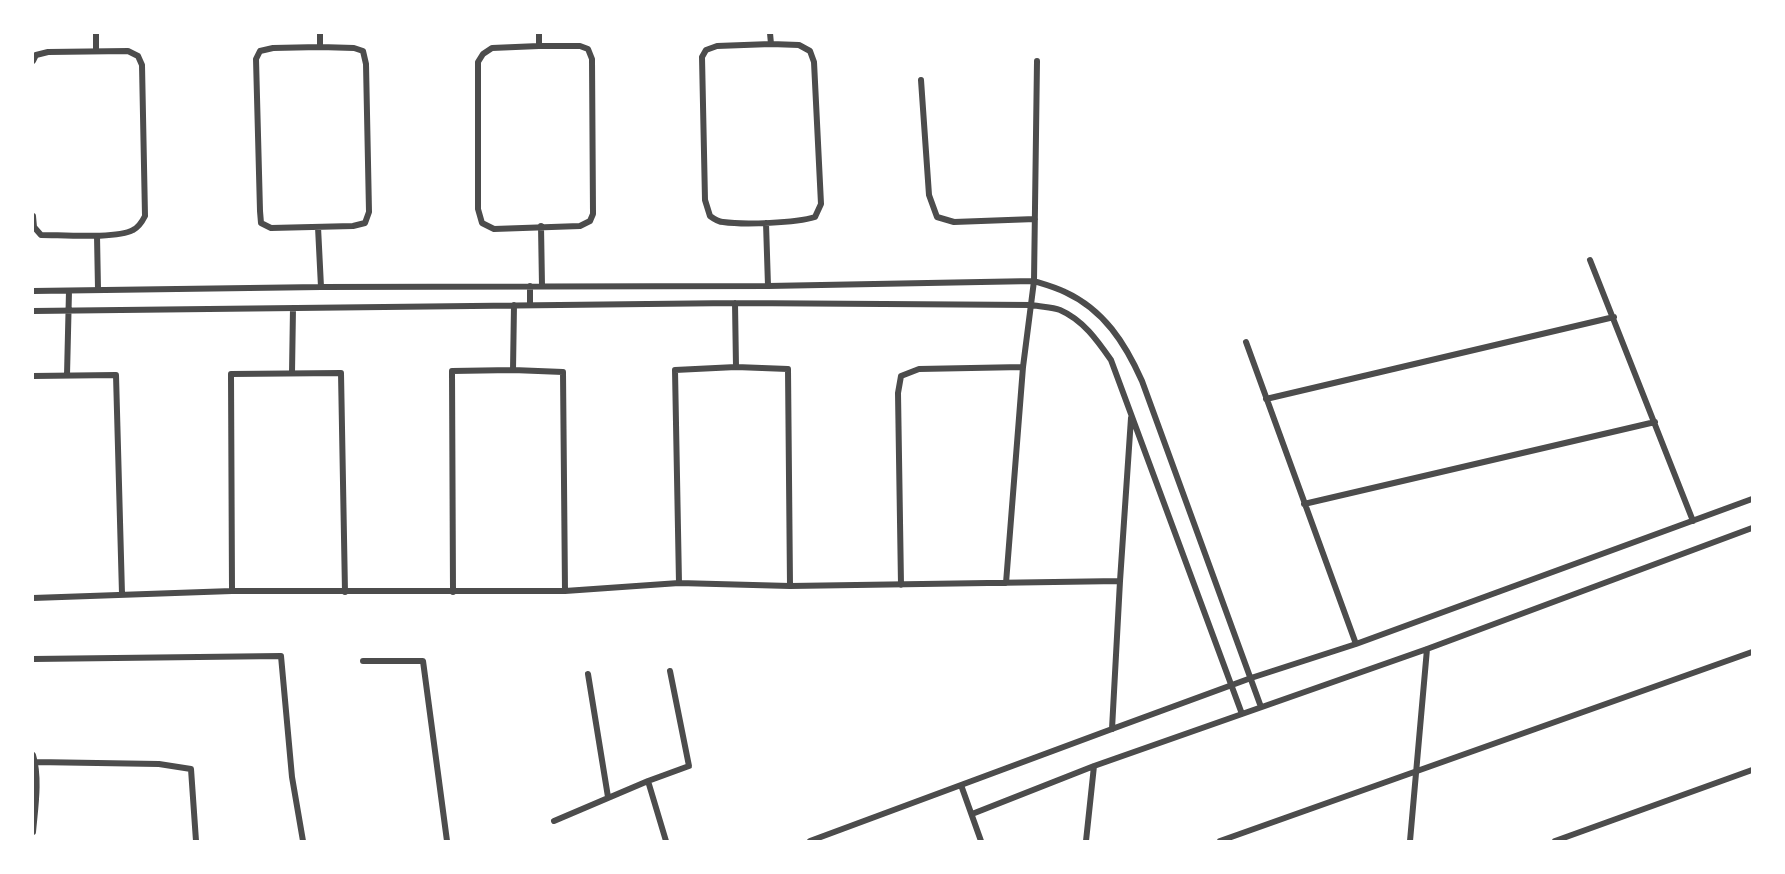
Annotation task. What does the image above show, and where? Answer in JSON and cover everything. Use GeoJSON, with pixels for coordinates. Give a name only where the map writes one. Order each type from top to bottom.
{"type":"FeatureCollection","features":[{"type":"Feature","properties":{"kind":"street"},"geometry":{"type":"LineString","coordinates":[[96,33],[96,51]]}},
{"type":"Feature","properties":{"kind":"street"},"geometry":{"type":"LineString","coordinates":[[320,33],[320,47]]}},
{"type":"Feature","properties":{"kind":"street"},"geometry":{"type":"LineString","coordinates":[[539,33],[539,46]]}},
{"type":"Feature","properties":{"kind":"street"},"geometry":{"type":"LineString","coordinates":[[770,33],[771,44]]}},
{"type":"Feature","properties":{"kind":"street"},"geometry":{"type":"LineString","coordinates":[[800,45],[810,51],[814,62],[821,204],[816,217],[766,223],[721,222],[710,216],[705,200],[702,57],[706,50],[717,46],[800,45]]}},
{"type":"Feature","properties":{"kind":"street"},"geometry":{"type":"LineString","coordinates":[[580,46],[588,49],[592,59],[593,214],[590,221],[580,226],[541,226],[494,229],[482,223],[478,209],[478,62],[483,54],[492,48],[580,46]]}},
{"type":"Feature","properties":{"kind":"street"},"geometry":{"type":"LineString","coordinates":[[320,47],[354,48],[363,51],[366,64],[369,212],[365,223],[353,226],[318,227],[270,228],[261,223],[256,59],[260,51],[273,48],[320,47]]}},
{"type":"Feature","properties":{"kind":"street"},"geometry":{"type":"LineString","coordinates":[[33,61],[36,55],[48,52],[128,51],[138,56],[142,65],[145,216],[139,226],[131,232],[97,236],[41,235],[34,227],[33,216]]}},
{"type":"Feature","properties":{"kind":"street"},"geometry":{"type":"LineString","coordinates":[[1006,583],[1023,368],[1034,281],[1037,61]]}},
{"type":"Feature","properties":{"kind":"street"},"geometry":{"type":"LineString","coordinates":[[921,81],[929,195],[938,217],[954,222],[1035,219]]}},
{"type":"Feature","properties":{"kind":"street"},"geometry":{"type":"LineString","coordinates":[[766,223],[768,286]]}},
{"type":"Feature","properties":{"kind":"street"},"geometry":{"type":"LineString","coordinates":[[541,226],[542,286]]}},
{"type":"Feature","properties":{"kind":"street"},"geometry":{"type":"LineString","coordinates":[[318,227],[321,287]]}},
{"type":"Feature","properties":{"kind":"street"},"geometry":{"type":"LineString","coordinates":[[97,236],[98,290]]}},
{"type":"Feature","properties":{"kind":"street"},"geometry":{"type":"LineString","coordinates":[[1590,260],[1693,521]]}},
{"type":"Feature","properties":{"kind":"street"},"geometry":{"type":"LineString","coordinates":[[33,291],[321,287],[768,286],[1034,281],[1065,292],[1093,309],[1113,329],[1130,355],[1142,381],[1261,707]]}},
{"type":"Feature","properties":{"kind":"street"},"geometry":{"type":"LineString","coordinates":[[530,286],[530,305]]}},
{"type":"Feature","properties":{"kind":"street"},"geometry":{"type":"LineString","coordinates":[[67,375],[69,291]]}},
{"type":"Feature","properties":{"kind":"street"},"geometry":{"type":"LineString","coordinates":[[735,303],[736,367]]}},
{"type":"Feature","properties":{"kind":"street"},"geometry":{"type":"LineString","coordinates":[[33,311],[735,303],[1032,305],[1059,310],[1082,324],[1111,360],[1242,714]]}},
{"type":"Feature","properties":{"kind":"street"},"geometry":{"type":"LineString","coordinates":[[513,370],[514,305]]}},
{"type":"Feature","properties":{"kind":"street"},"geometry":{"type":"LineString","coordinates":[[292,373],[293,308]]}},
{"type":"Feature","properties":{"kind":"street"},"geometry":{"type":"LineString","coordinates":[[1266,399],[1614,317]]}},
{"type":"Feature","properties":{"kind":"street"},"geometry":{"type":"LineString","coordinates":[[1246,342],[1356,644]]}},
{"type":"Feature","properties":{"kind":"street"},"geometry":{"type":"LineString","coordinates":[[679,583],[675,370],[736,367],[788,369],[790,586]]}},
{"type":"Feature","properties":{"kind":"street"},"geometry":{"type":"LineString","coordinates":[[902,585],[898,393],[901,376],[919,369],[1023,368]]}},
{"type":"Feature","properties":{"kind":"street"},"geometry":{"type":"LineString","coordinates":[[453,592],[452,371],[513,370],[563,372],[565,591]]}},
{"type":"Feature","properties":{"kind":"street"},"geometry":{"type":"LineString","coordinates":[[232,591],[231,374],[341,373],[345,592]]}},
{"type":"Feature","properties":{"kind":"street"},"geometry":{"type":"LineString","coordinates":[[33,376],[116,375],[122,594]]}},
{"type":"Feature","properties":{"kind":"street"},"geometry":{"type":"LineString","coordinates":[[1112,729],[1131,414]]}},
{"type":"Feature","properties":{"kind":"street"},"geometry":{"type":"LineString","coordinates":[[1304,504],[1655,422]]}},
{"type":"Feature","properties":{"kind":"street"},"geometry":{"type":"LineString","coordinates":[[810,841],[1251,678],[1356,644],[1752,499]]}},
{"type":"Feature","properties":{"kind":"street"},"geometry":{"type":"LineString","coordinates":[[972,814],[1094,766],[1427,649],[1752,528]]}},
{"type":"Feature","properties":{"kind":"street"},"geometry":{"type":"LineString","coordinates":[[33,598],[232,591],[565,591],[679,583],[790,586],[1120,582]]}},
{"type":"Feature","properties":{"kind":"street"},"geometry":{"type":"LineString","coordinates":[[1410,841],[1427,649]]}},
{"type":"Feature","properties":{"kind":"street"},"geometry":{"type":"LineString","coordinates":[[1220,841],[1752,652]]}},
{"type":"Feature","properties":{"kind":"street"},"geometry":{"type":"LineString","coordinates":[[33,659],[280,656],[292,777],[303,841]]}},
{"type":"Feature","properties":{"kind":"street"},"geometry":{"type":"LineString","coordinates":[[363,661],[423,661],[447,841]]}},
{"type":"Feature","properties":{"kind":"street"},"geometry":{"type":"LineString","coordinates":[[554,820],[689,766],[670,671]]}},
{"type":"Feature","properties":{"kind":"street"},"geometry":{"type":"LineString","coordinates":[[588,674],[608,797]]}},
{"type":"Feature","properties":{"kind":"street"},"geometry":{"type":"LineString","coordinates":[[33,832],[36,800],[34,758],[159,764],[191,769],[196,841]]}},
{"type":"Feature","properties":{"kind":"street"},"geometry":{"type":"LineString","coordinates":[[1086,841],[1094,766]]}},
{"type":"Feature","properties":{"kind":"street"},"geometry":{"type":"LineString","coordinates":[[1555,841],[1752,770]]}},
{"type":"Feature","properties":{"kind":"street"},"geometry":{"type":"LineString","coordinates":[[648,781],[666,841]]}},
{"type":"Feature","properties":{"kind":"street"},"geometry":{"type":"LineString","coordinates":[[961,784],[981,841]]}}]}
